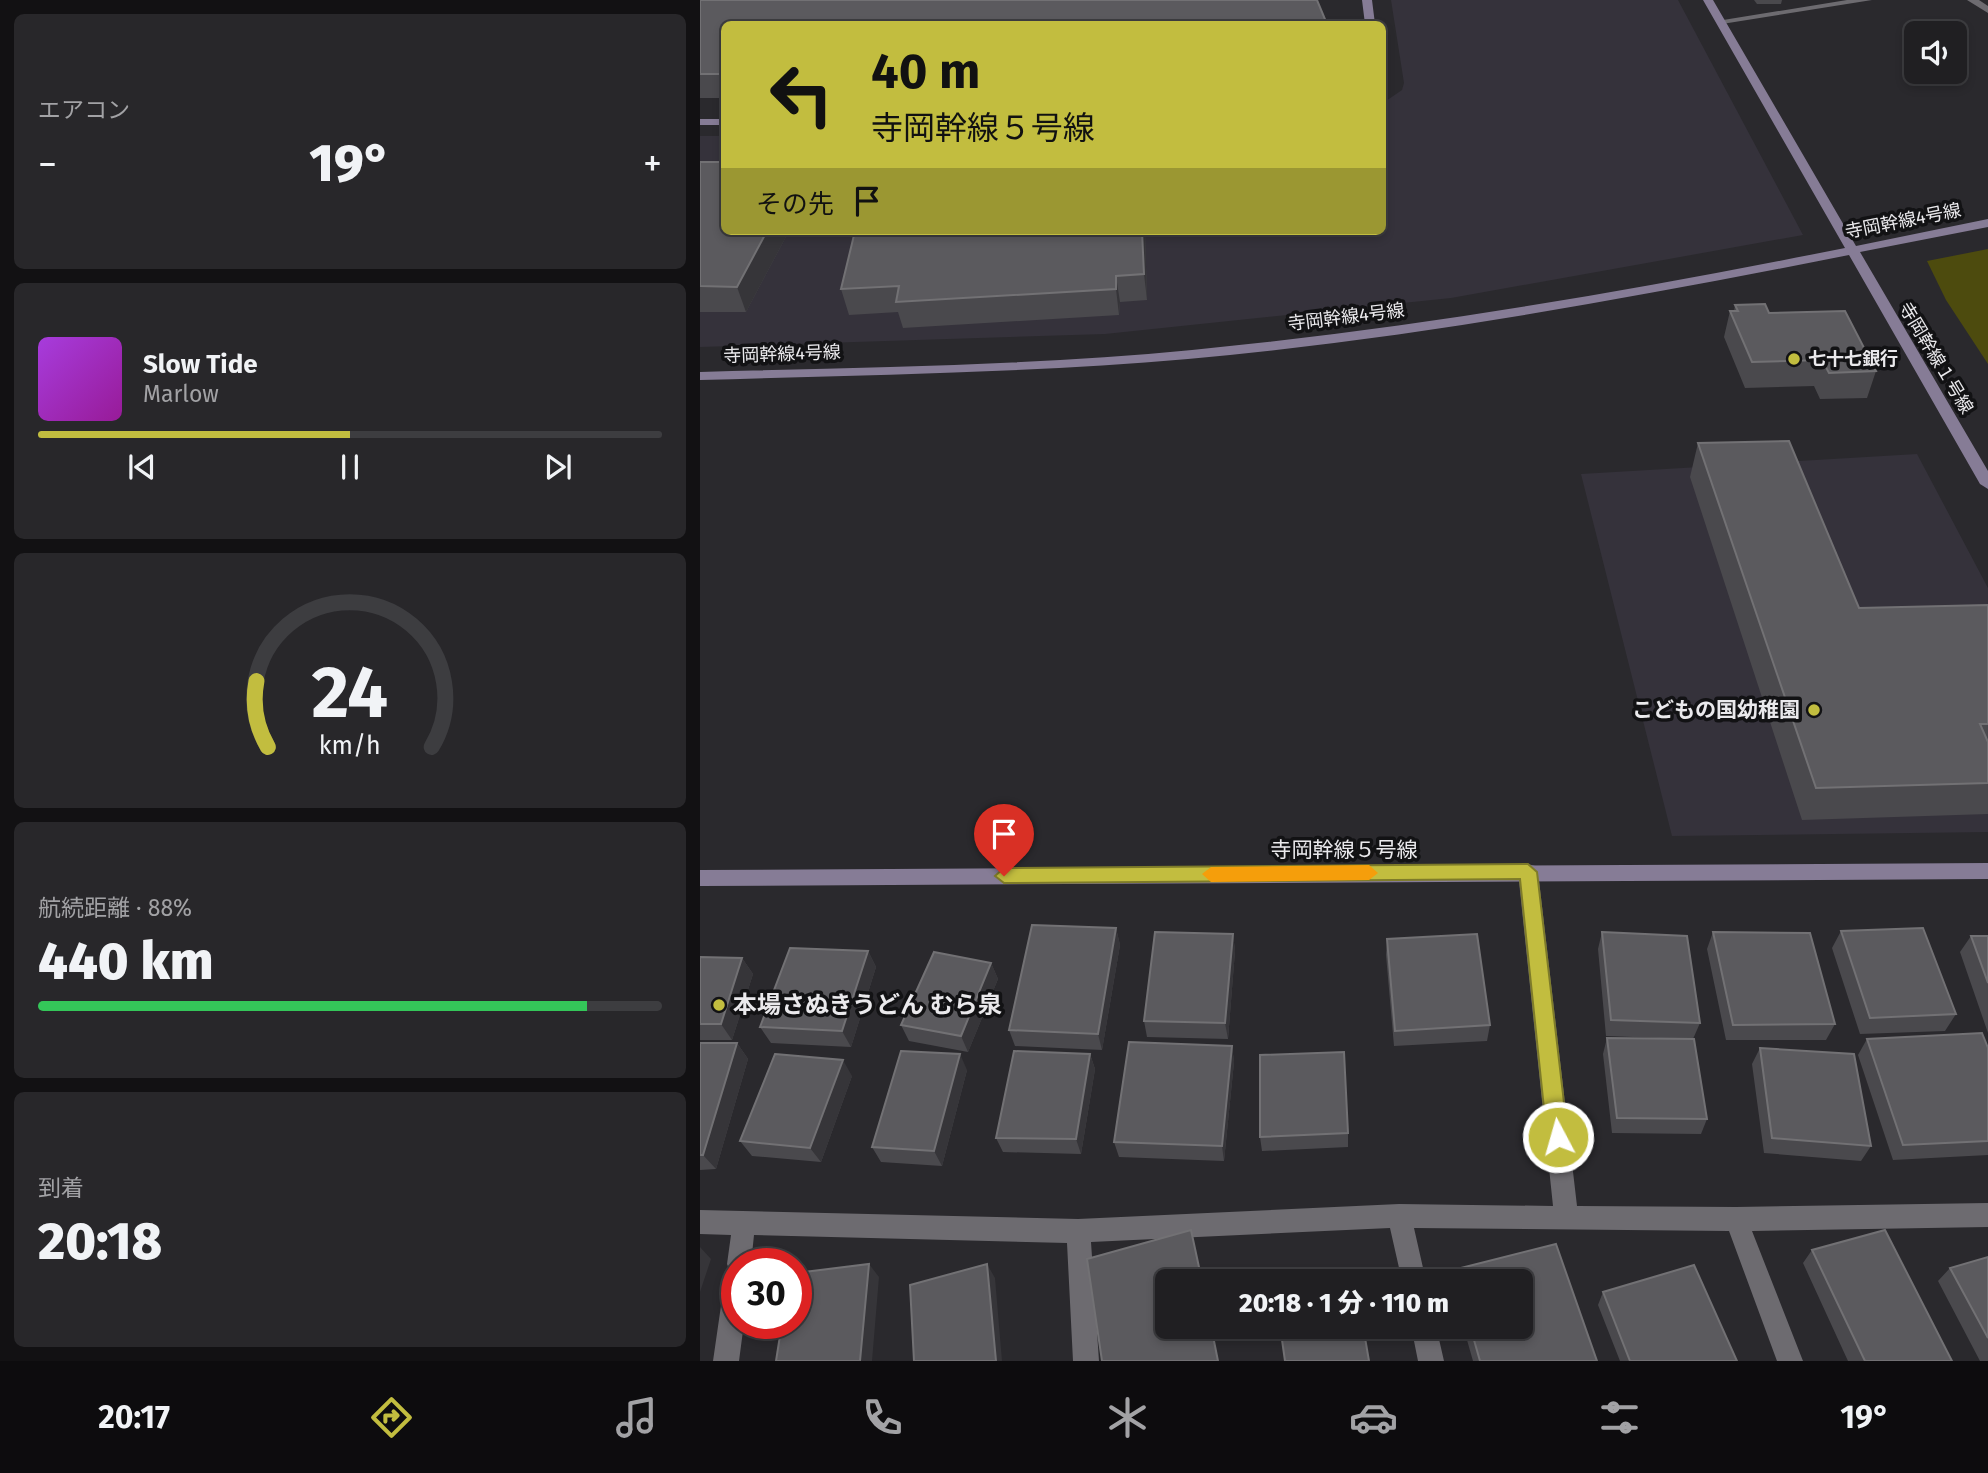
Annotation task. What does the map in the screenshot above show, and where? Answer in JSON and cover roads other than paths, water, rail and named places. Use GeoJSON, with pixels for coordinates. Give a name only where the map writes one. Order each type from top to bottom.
{"type":"FeatureCollection","features":[{"type":"Feature","properties":{"kind":"street"},"geometry":{"type":"LineString","coordinates":[[1367,0],[1370,21]]}},
{"type":"Feature","properties":{"kind":"street","name":"寺岡幹線１号線"},"geometry":{"type":"LineString","coordinates":[[1708,0],[1988,484]]}},
{"type":"Feature","properties":{"kind":"street"},"geometry":{"type":"LineString","coordinates":[[1722,22],[1817,4],[1867,0]]}},
{"type":"Feature","properties":{"kind":"street"},"geometry":{"type":"LineString","coordinates":[[1972,0],[1988,10]]}},
{"type":"Feature","properties":{"kind":"street"},"geometry":{"type":"LineString","coordinates":[[700,122],[721,121]]}},
{"type":"Feature","properties":{"kind":"street","name":"寺岡幹線4号線"},"geometry":{"type":"LineString","coordinates":[[700,376],[1078,362],[1258,348],[1428,326],[1851,251],[1988,223]]}},
{"type":"Feature","properties":{"kind":"street","name":"寺岡幹線５号線"},"geometry":{"type":"LineString","coordinates":[[700,878],[1988,871]]}},
{"type":"Feature","properties":{"kind":"street"},"geometry":{"type":"LineString","coordinates":[[1528,872],[1566,1217]]}},
{"type":"Feature","properties":{"kind":"street"},"geometry":{"type":"LineString","coordinates":[[700,1222],[1078,1231],[1399,1216],[1737,1219],[1988,1215]]}},
{"type":"Feature","properties":{"kind":"street"},"geometry":{"type":"LineString","coordinates":[[1399,1216],[1411,1269]]}},
{"type":"Feature","properties":{"kind":"street"},"geometry":{"type":"LineString","coordinates":[[1737,1219],[1790,1361]]}},
{"type":"Feature","properties":{"kind":"street"},"geometry":{"type":"LineString","coordinates":[[740,1248],[744,1222]]}},
{"type":"Feature","properties":{"kind":"street"},"geometry":{"type":"LineString","coordinates":[[1078,1231],[1086,1361]]}},
{"type":"Feature","properties":{"kind":"street"},"geometry":{"type":"LineString","coordinates":[[726,1361],[729,1339]]}},
{"type":"Feature","properties":{"kind":"street"},"geometry":{"type":"LineString","coordinates":[[1426,1339],[1431,1361]]}},
{"type":"Feature","properties":{"kind":"place","name":"七十七銀行"},"geometry":{"type":"Point","coordinates":[1794,359]}},
{"type":"Feature","properties":{"kind":"place","name":"こどもの国幼稚園"},"geometry":{"type":"Point","coordinates":[1814,710]}},
{"type":"Feature","properties":{"kind":"place","name":"本場さぬきうどん むら泉"},"geometry":{"type":"Point","coordinates":[719,1005]}}]}
